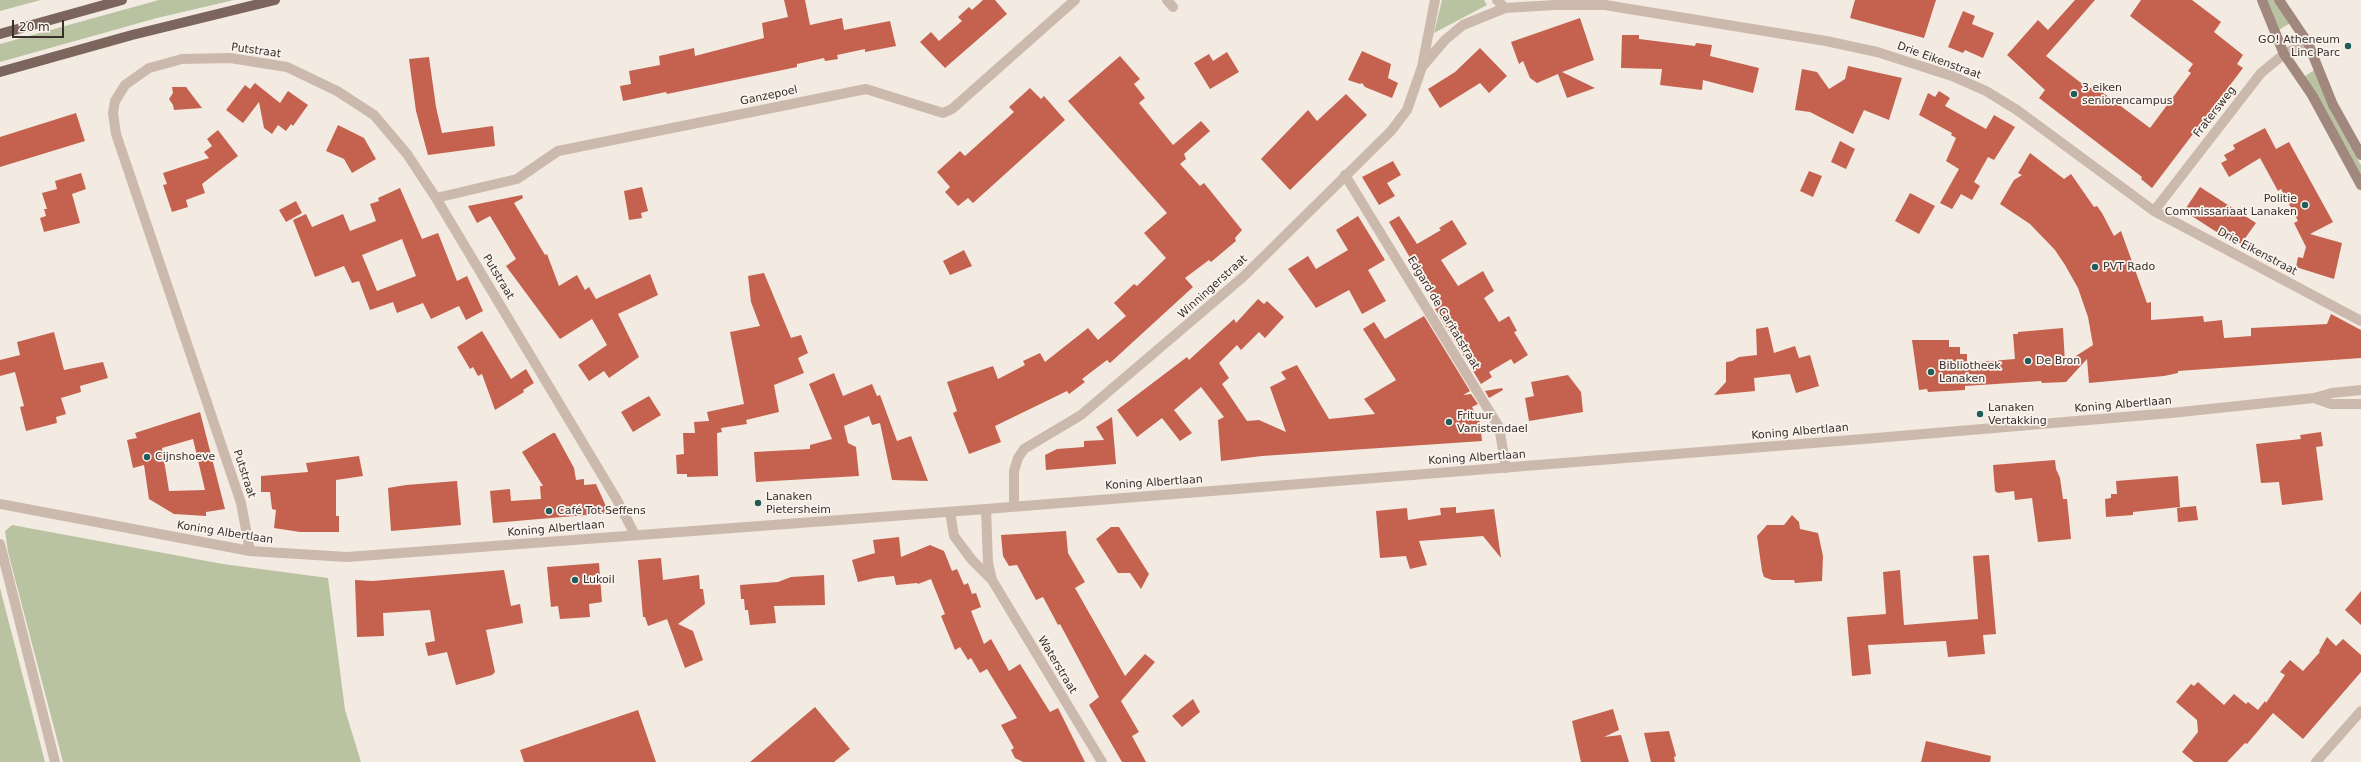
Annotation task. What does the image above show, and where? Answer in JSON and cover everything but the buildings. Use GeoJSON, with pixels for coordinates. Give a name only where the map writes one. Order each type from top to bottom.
{"type":"FeatureCollection","features":[{"type":"Feature","properties":{"kind":"main road"},"geometry":{"type":"LineString","coordinates":[[0,34],[122,0]]}},
{"type":"Feature","properties":{"kind":"main road"},"geometry":{"type":"LineString","coordinates":[[0,72],[132,34],[275,0]]}},
{"type":"Feature","properties":{"kind":"main road"},"geometry":{"type":"LineString","coordinates":[[2262,0],[2284,54],[2312,95],[2361,184]]}},
{"type":"Feature","properties":{"kind":"main road"},"geometry":{"type":"LineString","coordinates":[[2279,0],[2308,43],[2333,105],[2361,155]]}},
{"type":"Feature","properties":{"kind":"street","name":"Ganzepoel"},"geometry":{"type":"LineString","coordinates":[[436,198],[516,179],[558,151],[866,88],[943,113],[952,109],[1074,0]]}},
{"type":"Feature","properties":{"kind":"street","name":"Winningerstraat"},"geometry":{"type":"LineString","coordinates":[[1014,506],[1014,471],[1018,458],[1024,449],[1081,415],[1130,376],[1243,277],[1391,131],[1407,110],[1422,67],[1434,0]]}},
{"type":"Feature","properties":{"kind":"street"},"geometry":{"type":"LineString","coordinates":[[1497,0],[1505,8]]}},
{"type":"Feature","properties":{"kind":"street","name":"Drie Eikenstraat"},"geometry":{"type":"LineString","coordinates":[[1505,8],[1555,5],[1605,5],[1826,41],[1876,52],[1952,76],[1986,91],[2017,110],[2154,211],[2361,321]]}},
{"type":"Feature","properties":{"kind":"street","name":"Winningerstraat"},"geometry":{"type":"LineString","coordinates":[[1422,67],[1445,40],[1463,25],[1505,8]]}},
{"type":"Feature","properties":{"kind":"street","name":"Fratersweg"},"geometry":{"type":"LineString","coordinates":[[2154,211],[2261,73],[2284,54],[2308,43]]}},
{"type":"Feature","properties":{"kind":"street","name":"Putstraat"},"geometry":{"type":"LineString","coordinates":[[250,552],[241,503],[116,134],[113,113],[115,101],[125,85],[148,68],[182,59],[230,58],[286,67],[337,91],[374,115],[407,154],[436,198],[617,500],[635,535]]}},
{"type":"Feature","properties":{"kind":"street","name":"Edgard de Caritatstraat"},"geometry":{"type":"LineString","coordinates":[[1345,175],[1499,427],[1506,468]]}},
{"type":"Feature","properties":{"kind":"street","name":"Koning Albertlaan"},"geometry":{"type":"LineString","coordinates":[[0,504],[250,552],[347,557],[950,512],[2171,413],[2314,398],[2332,393],[2361,390]]}},
{"type":"Feature","properties":{"kind":"street","name":"Koning Albertlaan"},"geometry":{"type":"LineString","coordinates":[[2314,398],[2332,404],[2361,404]]}},
{"type":"Feature","properties":{"kind":"street","name":"Waterstraat"},"geometry":{"type":"LineString","coordinates":[[986,509],[988,562],[992,580]]}},
{"type":"Feature","properties":{"kind":"street","name":"Waterstraat"},"geometry":{"type":"LineString","coordinates":[[950,512],[954,536],[972,560],[992,580],[1102,762]]}},
{"type":"Feature","properties":{"kind":"street"},"geometry":{"type":"LineString","coordinates":[[0,544],[55,762]]}},
{"type":"Feature","properties":{"kind":"street"},"geometry":{"type":"LineString","coordinates":[[2316,762],[2361,711]]}},
{"type":"Feature","properties":{"kind":"green space"},"geometry":{"type":"Polygon","coordinates":[[[0,0],[41,0],[0,11],[0,0]]]}},
{"type":"Feature","properties":{"kind":"green space"},"geometry":{"type":"Polygon","coordinates":[[[159,0],[234,0],[157,18],[0,62],[0,44],[159,0]]]}},
{"type":"Feature","properties":{"kind":"green space"},"geometry":{"type":"Polygon","coordinates":[[[1442,0],[1484,0],[1487,5],[1434,33],[1442,0]]]}},
{"type":"Feature","properties":{"kind":"green space"},"geometry":{"type":"Polygon","coordinates":[[[2267,0],[2275,0],[2290,23],[2279,30],[2267,0]]]}},
{"type":"Feature","properties":{"kind":"green space"},"geometry":{"type":"Polygon","coordinates":[[[2314,70],[2332,114],[2361,165],[2361,175],[2304,77],[2314,70]]]}},
{"type":"Feature","properties":{"kind":"green space"},"geometry":{"type":"Polygon","coordinates":[[[12,525],[223,564],[328,578],[345,710],[361,762],[63,762],[8,552],[5,531],[12,525]]]}},
{"type":"Feature","properties":{"kind":"green space"},"geometry":{"type":"Polygon","coordinates":[[[0,588],[45,762],[0,762],[0,588]]]}},
{"type":"Feature","properties":{"kind":"place","name":"GO! Atheneum Linc Parc"},"geometry":{"type":"Point","coordinates":[2348,46]}},
{"type":"Feature","properties":{"kind":"place","name":"3 eiken seniorencampus"},"geometry":{"type":"Point","coordinates":[2074,94]}},
{"type":"Feature","properties":{"kind":"place","name":"Politie Commissariaat Lanaken"},"geometry":{"type":"Point","coordinates":[2305,205]}},
{"type":"Feature","properties":{"kind":"place","name":"PVT Rado"},"geometry":{"type":"Point","coordinates":[2095,267]}},
{"type":"Feature","properties":{"kind":"place","name":"De Bron"},"geometry":{"type":"Point","coordinates":[2028,361]}},
{"type":"Feature","properties":{"kind":"place","name":"Bibliotheek Lanaken"},"geometry":{"type":"Point","coordinates":[1931,372]}},
{"type":"Feature","properties":{"kind":"place","name":"Lanaken Vertakking"},"geometry":{"type":"Point","coordinates":[1980,414]}},
{"type":"Feature","properties":{"kind":"place","name":"Frituur Vanistendael"},"geometry":{"type":"Point","coordinates":[1449,422]}},
{"type":"Feature","properties":{"kind":"place","name":"Cijnshoeve"},"geometry":{"type":"Point","coordinates":[147,457]}},
{"type":"Feature","properties":{"kind":"place","name":"Lanaken Pietersheim"},"geometry":{"type":"Point","coordinates":[758,503]}},
{"type":"Feature","properties":{"kind":"place","name":"Café Tot Seffens"},"geometry":{"type":"Point","coordinates":[549,511]}},
{"type":"Feature","properties":{"kind":"place","name":"Lukoil"},"geometry":{"type":"Point","coordinates":[575,580]}}]}
